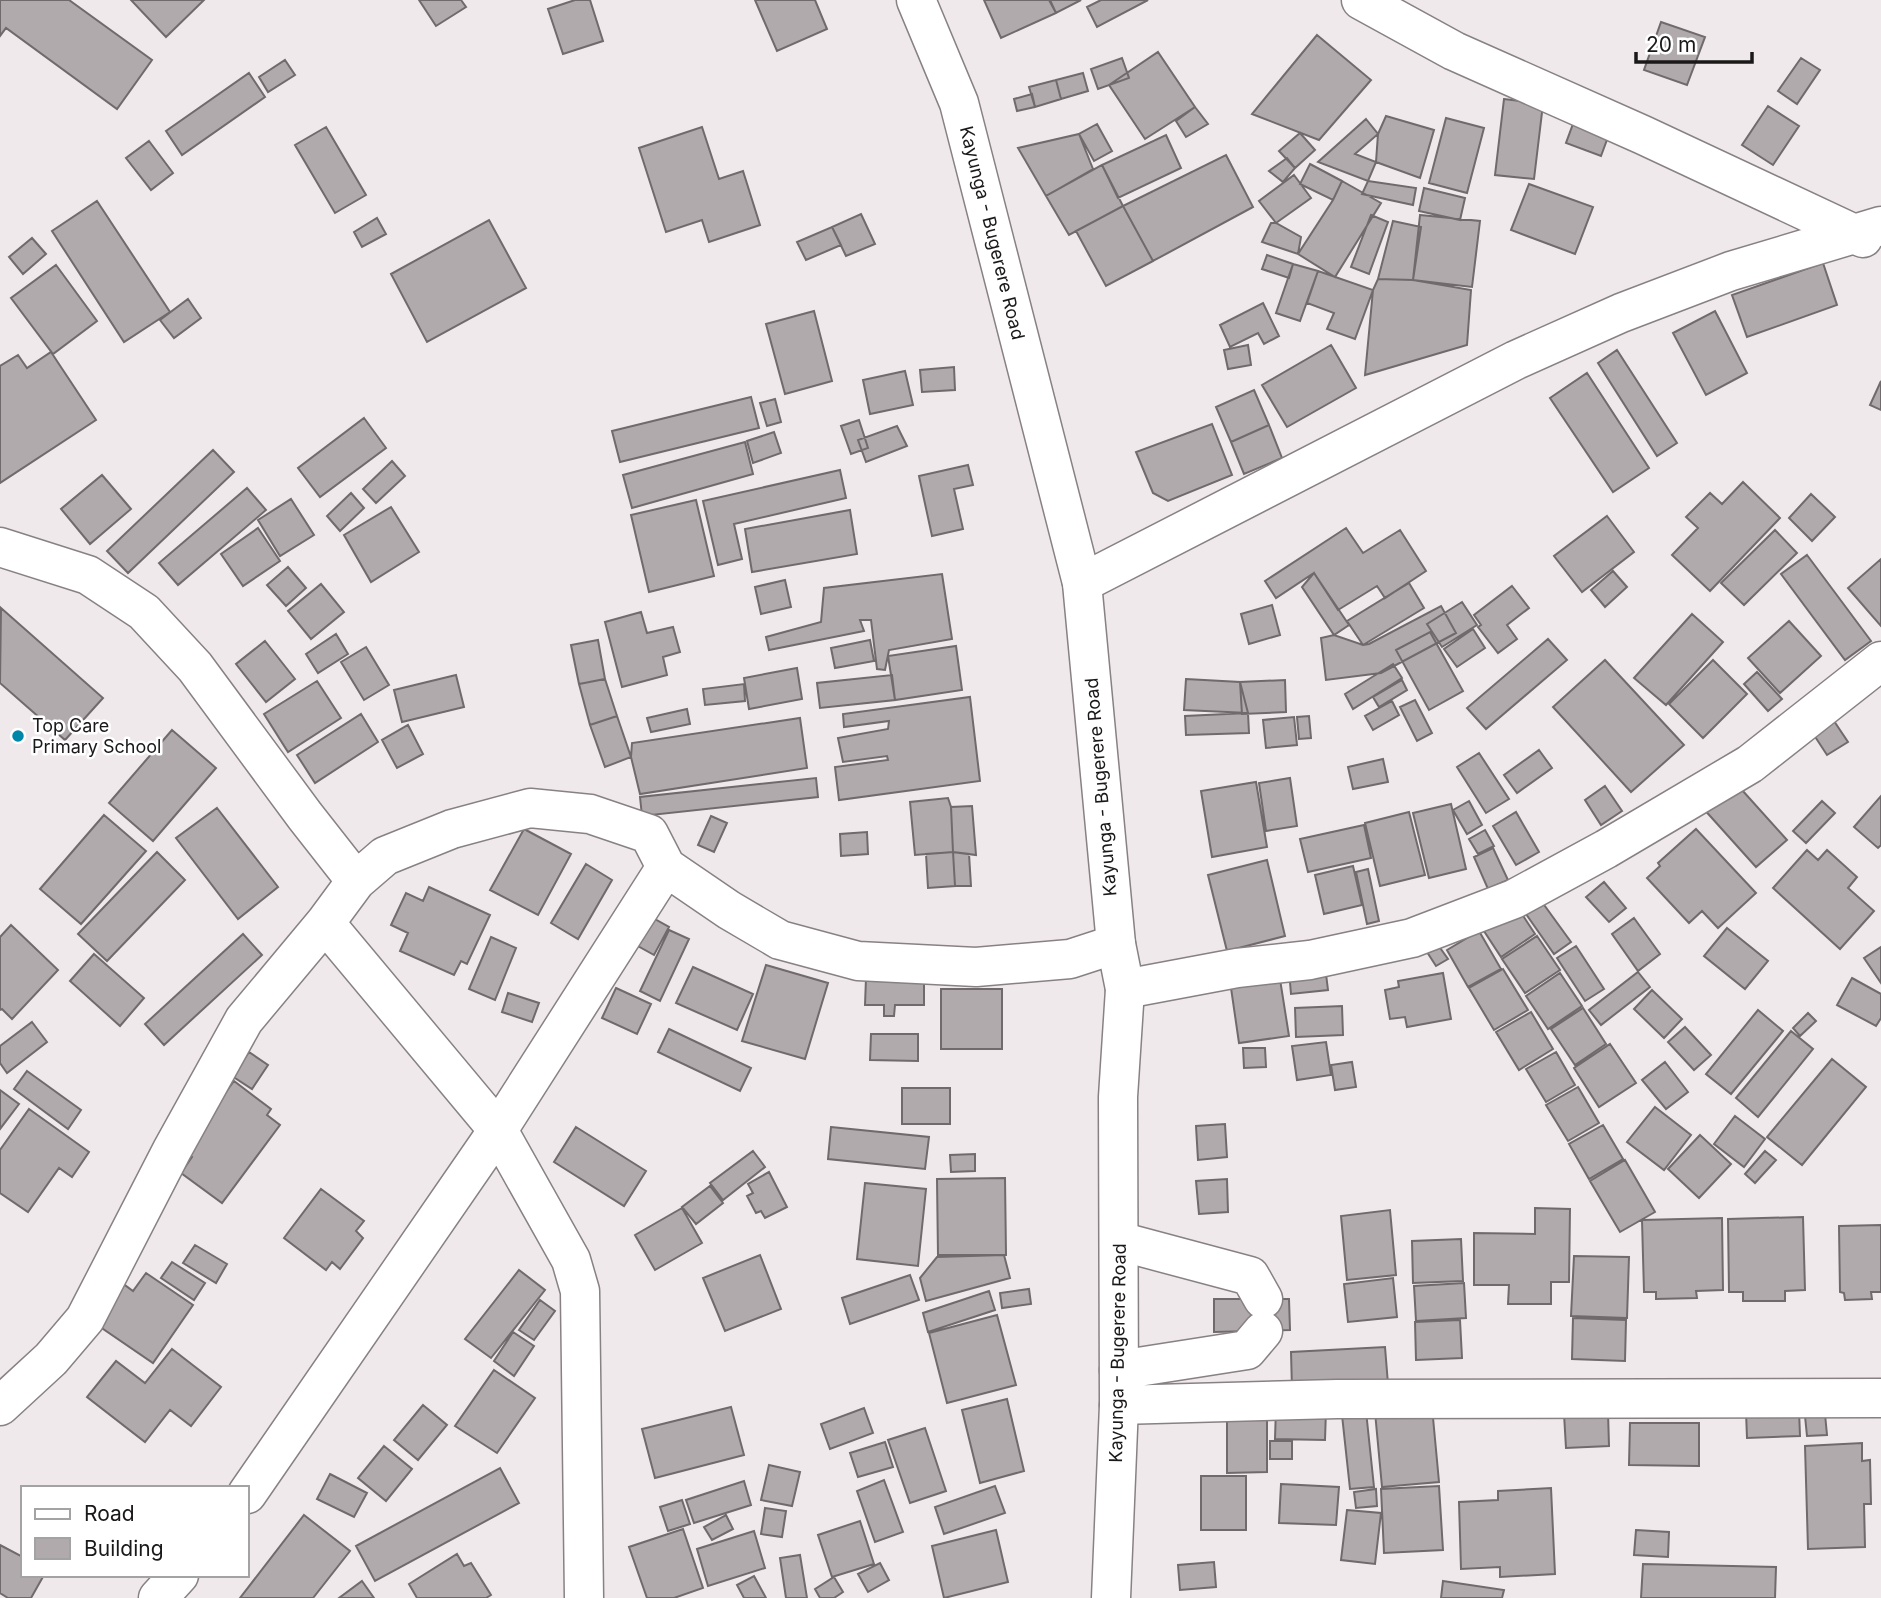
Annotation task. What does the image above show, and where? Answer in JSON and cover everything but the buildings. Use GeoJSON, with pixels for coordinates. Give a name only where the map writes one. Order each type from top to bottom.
{"type":"FeatureCollection","features":[{"type":"Feature","properties":{"kind":"street","name":"Kayunga - Bugerere Road"},"geometry":{"type":"LineString","coordinates":[[916,0],[958,103],[1082,583],[1116,944],[1125,989],[1118,1097],[1119,1388],[1111,1598]]}},
{"type":"Feature","properties":{"kind":"street"},"geometry":{"type":"LineString","coordinates":[[1361,0],[1454,51],[1871,235]]}},
{"type":"Feature","properties":{"kind":"street"},"geometry":{"type":"LineString","coordinates":[[1082,583],[1516,360],[1621,313],[1731,271],[1871,235]]}},
{"type":"Feature","properties":{"kind":"street"},"geometry":{"type":"LineString","coordinates":[[0,547],[88,575],[144,612],[195,667],[356,881]]}},
{"type":"Feature","properties":{"kind":"street"},"geometry":{"type":"LineString","coordinates":[[1125,989],[1237,968],[1310,960],[1412,938],[1514,899],[1606,849],[1750,764],[1881,661]]}},
{"type":"Feature","properties":{"kind":"street"},"geometry":{"type":"LineString","coordinates":[[0,1406],[51,1359],[85,1319],[172,1150],[244,1020],[325,923],[356,881],[385,856],[452,829],[530,808],[590,814],[649,834],[666,867],[729,911],[780,940],[858,961],[976,967],[1070,959],[1116,944]]}},
{"type":"Feature","properties":{"kind":"street"},"geometry":{"type":"LineString","coordinates":[[248,1493],[498,1130],[666,867]]}},
{"type":"Feature","properties":{"kind":"street"},"geometry":{"type":"LineString","coordinates":[[325,923],[498,1130],[571,1260],[580,1291],[584,1598]]}},
{"type":"Feature","properties":{"kind":"street"},"geometry":{"type":"LineString","coordinates":[[1119,1241],[1250,1276],[1263,1315],[1247,1350],[1119,1388]]}},
{"type":"Feature","properties":{"kind":"street"},"geometry":{"type":"LineString","coordinates":[[1119,1388],[1337,1399],[1881,1398]]}},
{"type":"Feature","properties":{"kind":"street"},"geometry":{"type":"LineString","coordinates":[[158,1598],[177,1577]]}},
{"type":"Feature","properties":{"kind":"place","name":"Top Care Primary School"},"geometry":{"type":"Point","coordinates":[18,736]}}]}
